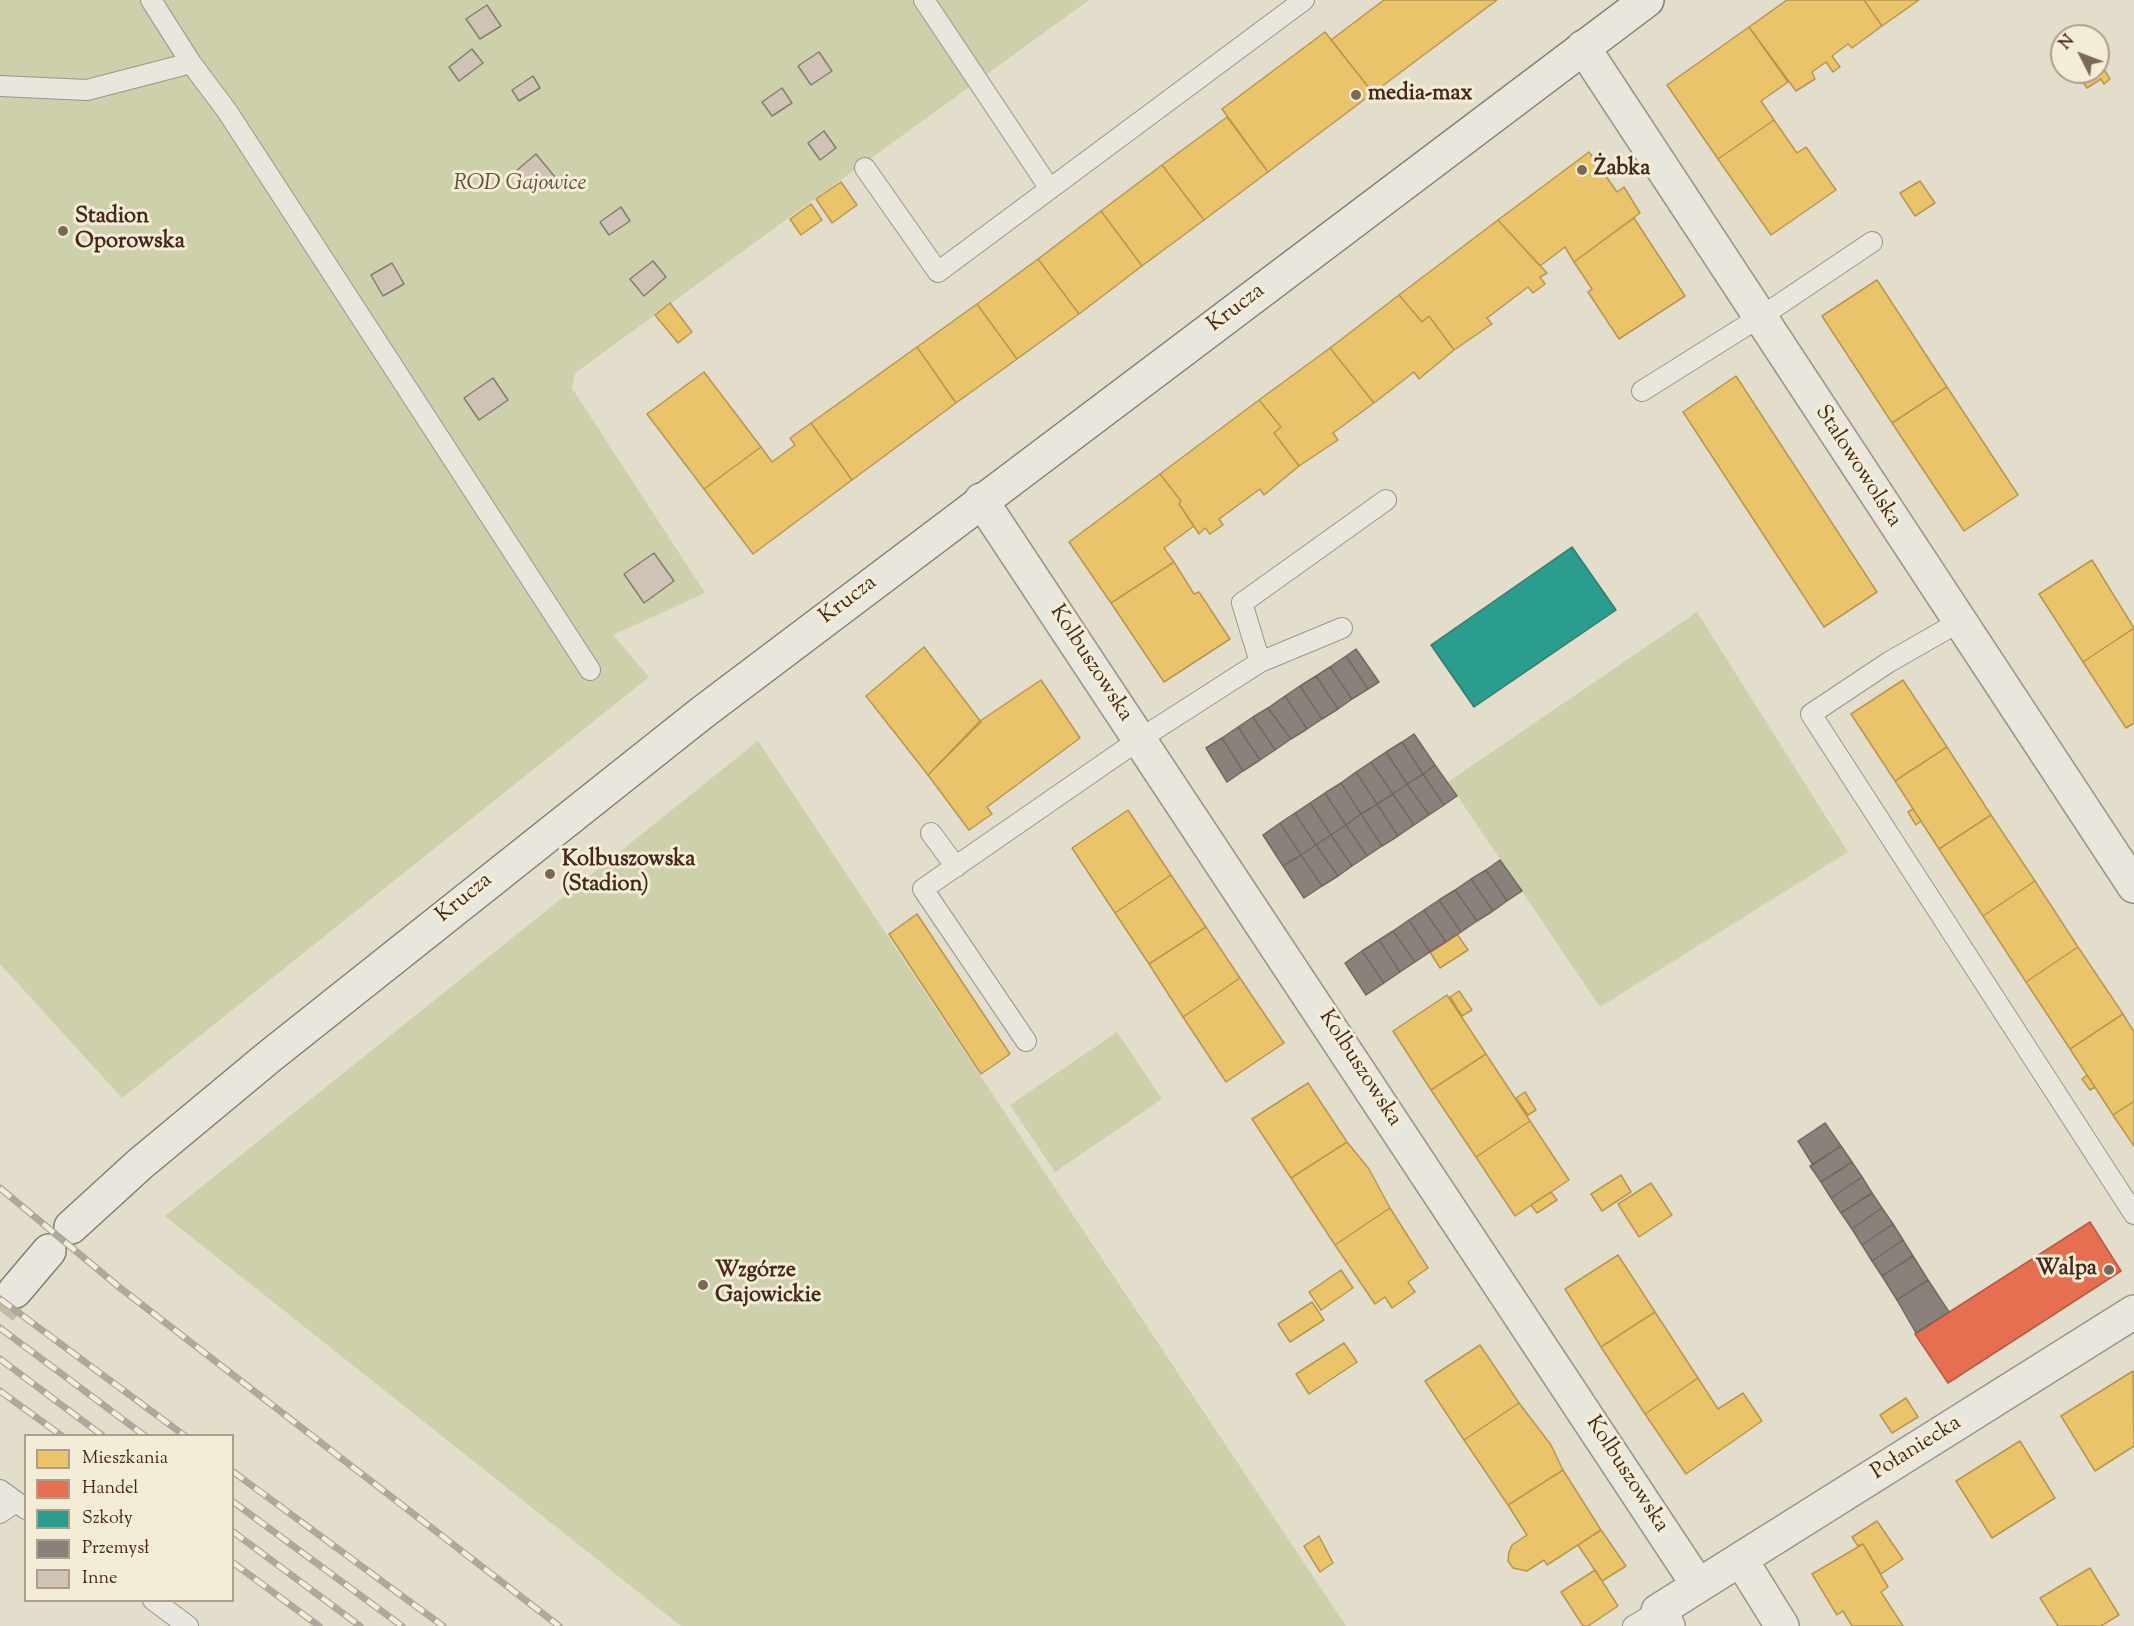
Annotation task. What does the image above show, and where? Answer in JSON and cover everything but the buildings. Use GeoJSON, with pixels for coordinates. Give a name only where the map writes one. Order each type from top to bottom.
{"type":"FeatureCollection","features":[{"type":"Feature","properties":{"kind":"street","name":"Krucza"},"geometry":{"type":"LineString","coordinates":[[71,1227],[140,1164],[261,1063],[524,852],[981,500],[1148,377],[1644,1]]}},
{"type":"Feature","properties":{"kind":"street","name":"Stalowowolska"},"geometry":{"type":"LineString","coordinates":[[1582,47],[2134,886]]}},
{"type":"Feature","properties":{"kind":"street","name":"Kolbuszowska"},"geometry":{"type":"LineString","coordinates":[[981,500],[1698,1585]]}},
{"type":"Feature","properties":{"kind":"street"},"geometry":{"type":"LineString","coordinates":[[15,1291],[49,1251]]}},
{"type":"Feature","properties":{"kind":"street","name":"Połaniecka"},"geometry":{"type":"LineString","coordinates":[[1698,1585],[2134,1312]]}},
{"type":"Feature","properties":{"kind":"street"},"geometry":{"type":"LineString","coordinates":[[1741,1560],[1782,1626]]}},
{"type":"Feature","properties":{"kind":"street"},"geometry":{"type":"LineString","coordinates":[[1653,1621],[1698,1585]]}},
{"type":"Feature","properties":{"kind":"lane"},"geometry":{"type":"LineString","coordinates":[[151,0],[191,63],[227,111],[590,670]]}},
{"type":"Feature","properties":{"kind":"lane"},"geometry":{"type":"LineString","coordinates":[[924,0],[1050,189]]}},
{"type":"Feature","properties":{"kind":"lane"},"geometry":{"type":"LineString","coordinates":[[865,168],[938,272],[1304,0]]}},
{"type":"Feature","properties":{"kind":"lane"},"geometry":{"type":"LineString","coordinates":[[0,86],[87,90],[191,63]]}},
{"type":"Feature","properties":{"kind":"lane"},"geometry":{"type":"LineString","coordinates":[[1642,391],[1759,318],[1872,242]]}},
{"type":"Feature","properties":{"kind":"lane"},"geometry":{"type":"LineString","coordinates":[[1260,662],[1242,603],[1386,501]]}},
{"type":"Feature","properties":{"kind":"lane"},"geometry":{"type":"LineString","coordinates":[[1959,622],[1889,662],[1811,714],[2134,1214]]}},
{"type":"Feature","properties":{"kind":"lane"},"geometry":{"type":"LineString","coordinates":[[1026,1041],[923,889],[1140,739],[1260,662],[1342,628]]}},
{"type":"Feature","properties":{"kind":"lane"},"geometry":{"type":"LineString","coordinates":[[931,833],[956,867]]}},
{"type":"Feature","properties":{"kind":"lane"},"geometry":{"type":"LineString","coordinates":[[0,1490],[21,1505]]}},
{"type":"Feature","properties":{"kind":"lane"},"geometry":{"type":"LineString","coordinates":[[0,1513],[21,1505]]}},
{"type":"Feature","properties":{"kind":"lane"},"geometry":{"type":"LineString","coordinates":[[156,1602],[188,1626]]}},
{"type":"Feature","properties":{"kind":"green space","name":"ROD Gajowice"},"geometry":{"type":"Polygon","coordinates":[[[0,0],[1089,0],[575,373],[572,388],[705,593],[613,635],[649,677],[122,1098],[0,964],[0,0]]]}},
{"type":"Feature","properties":{"kind":"green space"},"geometry":{"type":"Polygon","coordinates":[[[1697,612],[1848,852],[1600,1007],[1448,782],[1697,612]]]}},
{"type":"Feature","properties":{"kind":"green space"},"geometry":{"type":"Polygon","coordinates":[[[758,741],[1346,1626],[681,1626],[165,1216],[758,741]]]}},
{"type":"Feature","properties":{"kind":"green space"},"geometry":{"type":"Polygon","coordinates":[[[1117,1032],[1162,1099],[1055,1172],[1010,1105],[1117,1032]]]}},
{"type":"Feature","properties":{"kind":"tunnel"},"geometry":{"type":"LineString","coordinates":[[0,1311],[15,1291]]}},
{"type":"Feature","properties":{"kind":"railway"},"geometry":{"type":"LineString","coordinates":[[0,1188],[119,1287],[559,1626]]}},
{"type":"Feature","properties":{"kind":"railway"},"geometry":{"type":"LineString","coordinates":[[0,1299],[182,1434]]}},
{"type":"Feature","properties":{"kind":"railway"},"geometry":{"type":"LineString","coordinates":[[0,1328],[142,1434]]}},
{"type":"Feature","properties":{"kind":"railway"},"geometry":{"type":"LineString","coordinates":[[0,1359],[100,1434]]}},
{"type":"Feature","properties":{"kind":"railway"},"geometry":{"type":"LineString","coordinates":[[0,1391],[59,1434]]}},
{"type":"Feature","properties":{"kind":"railway"},"geometry":{"type":"LineString","coordinates":[[234,1472],[443,1626]]}},
{"type":"Feature","properties":{"kind":"railway"},"geometry":{"type":"LineString","coordinates":[[234,1502],[402,1626]]}},
{"type":"Feature","properties":{"kind":"railway"},"geometry":{"type":"LineString","coordinates":[[234,1532],[360,1626]]}},
{"type":"Feature","properties":{"kind":"railway"},"geometry":{"type":"LineString","coordinates":[[234,1563],[319,1626]]}},
{"type":"Feature","properties":{"kind":"place","name":"media-max"},"geometry":{"type":"Point","coordinates":[1356,95]}},
{"type":"Feature","properties":{"kind":"place","name":"Żabka"},"geometry":{"type":"Point","coordinates":[1582,170]}},
{"type":"Feature","properties":{"kind":"place","name":"Stadion Oporowska"},"geometry":{"type":"Point","coordinates":[63,231]}},
{"type":"Feature","properties":{"kind":"place","name":"Kolbuszowska (Stadion)"},"geometry":{"type":"Point","coordinates":[550,874]}},
{"type":"Feature","properties":{"kind":"place","name":"Walpa"},"geometry":{"type":"Point","coordinates":[2109,1270]}},
{"type":"Feature","properties":{"kind":"place","name":"Wzgórze Gajowickie"},"geometry":{"type":"Point","coordinates":[703,1285]}}]}
